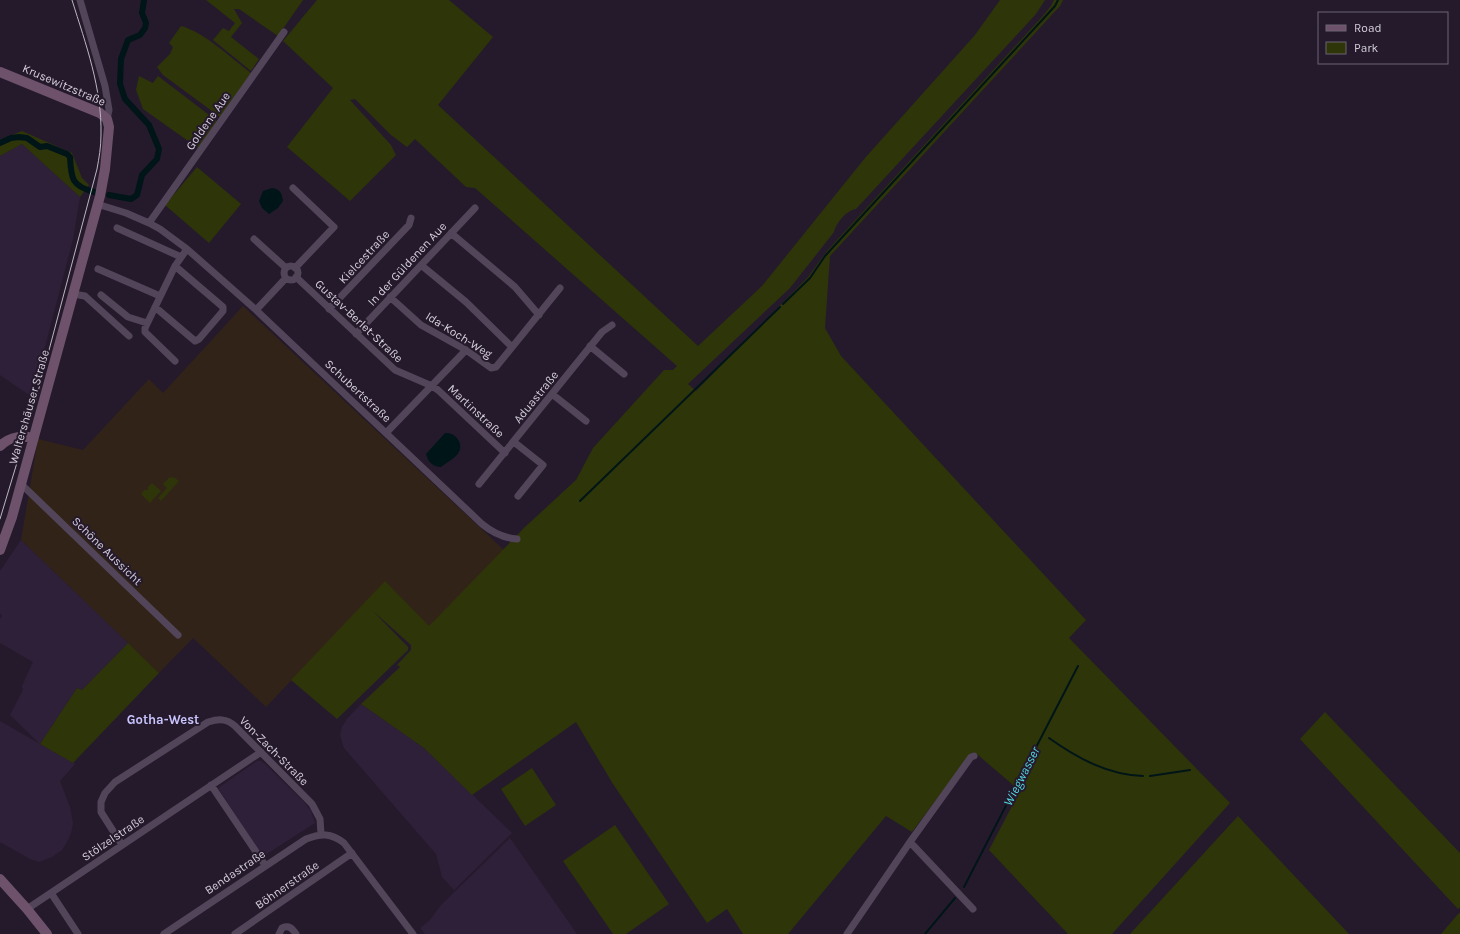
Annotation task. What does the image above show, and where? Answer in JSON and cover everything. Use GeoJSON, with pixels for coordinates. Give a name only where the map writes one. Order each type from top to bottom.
{"type":"FeatureCollection","features":[{"type":"Feature","properties":{"kind":"main road","name":"Krusewitzstraße"},"geometry":{"type":"LineString","coordinates":[[0,72],[100,113],[107,119],[108,130]]}},
{"type":"Feature","properties":{"kind":"main road","name":"Waltershäuser Straße"},"geometry":{"type":"LineString","coordinates":[[0,550],[10,523],[21,484],[97,204],[105,170],[108,130]]}},
{"type":"Feature","properties":{"kind":"main road"},"geometry":{"type":"LineString","coordinates":[[0,446],[10,438],[26,436],[33,438]]}},
{"type":"Feature","properties":{"kind":"main road"},"geometry":{"type":"LineString","coordinates":[[0,880],[27,909],[47,934]]}},
{"type":"Feature","properties":{"kind":"street"},"geometry":{"type":"LineString","coordinates":[[80,0],[105,86],[109,110],[107,119]]}},
{"type":"Feature","properties":{"kind":"street","name":"Goldene Aue"},"geometry":{"type":"LineString","coordinates":[[149,223],[284,32]]}},
{"type":"Feature","properties":{"kind":"street"},"geometry":{"type":"LineString","coordinates":[[293,188],[334,227],[296,268]]}},
{"type":"Feature","properties":{"kind":"street","name":"Schubertstraße"},"geometry":{"type":"LineString","coordinates":[[97,204],[126,213],[149,223],[160,229],[187,249],[256,310],[490,530],[502,537],[517,540]]}},
{"type":"Feature","properties":{"kind":"street","name":"In der Güldenen Aue"},"geometry":{"type":"LineString","coordinates":[[356,334],[474,208]]}},
{"type":"Feature","properties":{"kind":"street","name":"Kielcestraße"},"geometry":{"type":"LineString","coordinates":[[329,310],[410,225],[411,218]]}},
{"type":"Feature","properties":{"kind":"street"},"geometry":{"type":"LineString","coordinates":[[117,228],[180,257]]}},
{"type":"Feature","properties":{"kind":"street"},"geometry":{"type":"LineString","coordinates":[[451,233],[515,287],[539,314]]}},
{"type":"Feature","properties":{"kind":"street"},"geometry":{"type":"LineString","coordinates":[[254,239],[286,268]]}},
{"type":"Feature","properties":{"kind":"street"},"geometry":{"type":"LineString","coordinates":[[175,361],[145,332],[147,324],[175,266],[187,249]]}},
{"type":"Feature","properties":{"kind":"street"},"geometry":{"type":"LineString","coordinates":[[421,265],[466,302],[512,347]]}},
{"type":"Feature","properties":{"kind":"street"},"geometry":{"type":"LineString","coordinates":[[155,307],[195,341],[200,339],[223,311],[223,307],[175,266]]}},
{"type":"Feature","properties":{"kind":"street"},"geometry":{"type":"LineString","coordinates":[[286,268],[290,266],[296,268]]}},
{"type":"Feature","properties":{"kind":"street"},"geometry":{"type":"LineString","coordinates":[[286,268],[284,272],[286,278]]}},
{"type":"Feature","properties":{"kind":"street"},"geometry":{"type":"LineString","coordinates":[[286,278],[290,280],[296,277],[298,273],[296,268]]}},
{"type":"Feature","properties":{"kind":"street"},"geometry":{"type":"LineString","coordinates":[[98,269],[160,296]]}},
{"type":"Feature","properties":{"kind":"street","name":"Gustav-Berlet-Straße"},"geometry":{"type":"LineString","coordinates":[[296,277],[329,310],[395,370],[432,386]]}},
{"type":"Feature","properties":{"kind":"street"},"geometry":{"type":"LineString","coordinates":[[256,310],[286,278]]}},
{"type":"Feature","properties":{"kind":"street","name":"Ida-Koch-Weg"},"geometry":{"type":"LineString","coordinates":[[390,298],[421,325],[466,350],[491,368],[496,367],[560,288]]}},
{"type":"Feature","properties":{"kind":"street"},"geometry":{"type":"LineString","coordinates":[[73,294],[84,296],[129,336]]}},
{"type":"Feature","properties":{"kind":"street"},"geometry":{"type":"LineString","coordinates":[[101,295],[128,317],[147,324]]}},
{"type":"Feature","properties":{"kind":"street","name":"Aduastraße"},"geometry":{"type":"LineString","coordinates":[[479,484],[590,346],[602,332],[612,325]]}},
{"type":"Feature","properties":{"kind":"street"},"geometry":{"type":"LineString","coordinates":[[590,346],[624,374]]}},
{"type":"Feature","properties":{"kind":"street"},"geometry":{"type":"LineString","coordinates":[[386,433],[466,350]]}},
{"type":"Feature","properties":{"kind":"street","name":"Martinstraße"},"geometry":{"type":"LineString","coordinates":[[432,386],[438,390],[504,454]]}},
{"type":"Feature","properties":{"kind":"street"},"geometry":{"type":"LineString","coordinates":[[552,394],[586,421]]}},
{"type":"Feature","properties":{"kind":"street"},"geometry":{"type":"LineString","coordinates":[[514,442],[543,465],[518,496]]}},
{"type":"Feature","properties":{"kind":"street","name":"Schöne Aussicht"},"geometry":{"type":"LineString","coordinates":[[21,484],[178,635]]}},
{"type":"Feature","properties":{"kind":"street","name":"Von-Zach-Straße"},"geometry":{"type":"LineString","coordinates":[[122,845],[101,812],[101,802],[105,793],[115,782],[208,722],[218,719],[232,723],[312,804],[320,819],[321,834]]}},
{"type":"Feature","properties":{"kind":"street","name":"Stölzelstraße"},"geometry":{"type":"LineString","coordinates":[[27,909],[261,752]]}},
{"type":"Feature","properties":{"kind":"street"},"geometry":{"type":"LineString","coordinates":[[846,934],[910,842],[971,758],[974,756]]}},
{"type":"Feature","properties":{"kind":"street"},"geometry":{"type":"LineString","coordinates":[[211,785],[265,865]]}},
{"type":"Feature","properties":{"kind":"street"},"geometry":{"type":"LineString","coordinates":[[321,834],[330,835],[338,839],[352,853],[413,934]]}},
{"type":"Feature","properties":{"kind":"street","name":"Bendastraße"},"geometry":{"type":"LineString","coordinates":[[164,934],[265,865],[306,839],[321,834]]}},
{"type":"Feature","properties":{"kind":"street"},"geometry":{"type":"LineString","coordinates":[[910,842],[973,909]]}},
{"type":"Feature","properties":{"kind":"street","name":"Böhnerstraße"},"geometry":{"type":"LineString","coordinates":[[235,934],[352,853]]}},
{"type":"Feature","properties":{"kind":"street"},"geometry":{"type":"LineString","coordinates":[[51,893],[78,934]]}},
{"type":"Feature","properties":{"kind":"street"},"geometry":{"type":"LineString","coordinates":[[279,934],[282,928],[286,926],[290,927],[296,934]]}},
{"type":"Feature","properties":{"kind":"shaded area"},"geometry":{"type":"Polygon","coordinates":[[[22,144],[80,197],[73,239],[32,397],[0,375],[0,156],[22,144]]]}},
{"type":"Feature","properties":{"kind":"shaded area"},"geometry":{"type":"Polygon","coordinates":[[[272,188],[277,189],[280,192],[283,201],[278,208],[269,214],[262,208],[259,201],[263,191],[272,188]]]}},
{"type":"Feature","properties":{"kind":"shaded area"},"geometry":{"type":"Polygon","coordinates":[[[243,306],[504,550],[429,627],[385,582],[266,707],[193,638],[159,673],[21,540],[38,439],[83,450],[149,379],[163,393],[243,306]]]}},
{"type":"Feature","properties":{"kind":"shaded area"},"geometry":{"type":"Polygon","coordinates":[[[445,433],[452,434],[457,438],[460,448],[458,454],[441,467],[438,467],[431,464],[426,454],[445,433]]]}},
{"type":"Feature","properties":{"kind":"shaded area"},"geometry":{"type":"Polygon","coordinates":[[[21,540],[128,643],[82,690],[77,688],[40,744],[10,715],[23,690],[22,686],[33,662],[0,643],[0,619],[2,616],[0,613],[0,571],[21,540]]]}},
{"type":"Feature","properties":{"kind":"shaded area"},"geometry":{"type":"Polygon","coordinates":[[[361,704],[424,748],[512,833],[454,890],[442,877],[436,854],[344,748],[340,735],[342,727],[347,719],[361,704]]]}},
{"type":"Feature","properties":{"kind":"shaded area"},"geometry":{"type":"Polygon","coordinates":[[[0,721],[75,764],[60,781],[70,807],[73,824],[71,833],[62,850],[52,857],[39,862],[30,859],[0,842],[0,721]]]}},
{"type":"Feature","properties":{"kind":"shaded area"},"geometry":{"type":"Polygon","coordinates":[[[257,761],[261,761],[265,764],[304,802],[311,811],[315,823],[262,857],[218,788],[257,761]]]}},
{"type":"Feature","properties":{"kind":"shaded area"},"geometry":{"type":"Polygon","coordinates":[[[510,838],[577,934],[425,934],[420,928],[430,920],[441,905],[510,838]]]}},
{"type":"Feature","properties":{"kind":"green space"},"geometry":{"type":"Polygon","coordinates":[[[206,0],[303,0],[278,36],[239,9],[234,9],[242,23],[231,37],[259,59],[251,71],[213,40],[223,28],[229,31],[235,23],[206,0]]]}},
{"type":"Feature","properties":{"kind":"green space"},"geometry":{"type":"Polygon","coordinates":[[[317,0],[449,0],[493,37],[438,105],[698,346],[762,286],[865,158],[975,35],[1000,0],[1045,0],[1036,14],[856,209],[849,212],[842,218],[834,232],[790,288],[688,384],[696,391],[808,277],[827,251],[1041,18],[1054,0],[1063,0],[1060,6],[830,256],[825,328],[841,356],[1086,620],[1069,638],[1230,803],[1112,934],[1068,934],[989,850],[1020,791],[978,755],[971,753],[912,832],[886,816],[788,934],[743,934],[727,909],[707,923],[613,784],[576,722],[472,795],[424,748],[361,704],[400,667],[397,665],[411,650],[411,645],[373,611],[408,647],[408,650],[337,719],[291,680],[385,581],[429,626],[525,527],[576,480],[593,448],[664,370],[673,370],[677,366],[475,188],[466,187],[415,139],[407,147],[391,135],[355,99],[350,100],[391,145],[396,155],[350,201],[287,147],[333,88],[283,41],[317,0]]]}},
{"type":"Feature","properties":{"kind":"green space"},"geometry":{"type":"Polygon","coordinates":[[[181,26],[190,29],[208,40],[251,73],[220,117],[163,75],[157,67],[170,54],[173,47],[169,43],[181,26]]]}},
{"type":"Feature","properties":{"kind":"green space"},"geometry":{"type":"Polygon","coordinates":[[[139,76],[153,83],[158,76],[217,121],[198,148],[143,109],[136,90],[139,76]]]}},
{"type":"Feature","properties":{"kind":"green space"},"geometry":{"type":"Polygon","coordinates":[[[22,131],[72,153],[82,178],[89,185],[80,197],[22,144],[0,156],[0,140],[22,131]]]}},
{"type":"Feature","properties":{"kind":"green space"},"geometry":{"type":"Polygon","coordinates":[[[197,167],[241,204],[209,243],[165,205],[197,167]]]}},
{"type":"Feature","properties":{"kind":"green space"},"geometry":{"type":"Polygon","coordinates":[[[170,477],[179,481],[161,501],[158,498],[167,488],[163,484],[170,477]]]}},
{"type":"Feature","properties":{"kind":"green space"},"geometry":{"type":"Polygon","coordinates":[[[152,483],[161,491],[150,503],[141,494],[144,490],[148,490],[148,487],[152,483]]]}},
{"type":"Feature","properties":{"kind":"green space"},"geometry":{"type":"Polygon","coordinates":[[[128,643],[159,673],[73,763],[40,744],[77,688],[82,690],[128,643]]]}},
{"type":"Feature","properties":{"kind":"green space"},"geometry":{"type":"Polygon","coordinates":[[[1325,712],[1460,853],[1460,907],[1458,909],[1300,739],[1325,712]]]}},
{"type":"Feature","properties":{"kind":"green space"},"geometry":{"type":"Polygon","coordinates":[[[532,768],[556,805],[525,826],[501,789],[532,768]]]}},
{"type":"Feature","properties":{"kind":"green space"},"geometry":{"type":"Polygon","coordinates":[[[1238,816],[1349,934],[1130,934],[1238,816]]]}},
{"type":"Feature","properties":{"kind":"green space"},"geometry":{"type":"Polygon","coordinates":[[[615,825],[669,904],[626,934],[613,934],[563,861],[615,825]]]}},
{"type":"Feature","properties":{"kind":"green space"},"geometry":{"type":"Polygon","coordinates":[[[1460,913],[1460,934],[1441,934],[1458,914],[1460,913]]]}},
{"type":"Feature","properties":{"kind":"waterway"},"geometry":{"type":"LineString","coordinates":[[109,195],[131,199],[137,195],[142,175],[157,159],[159,149],[149,125],[125,99],[120,84],[121,59],[128,40],[140,35],[145,28],[146,23],[142,13],[144,0]]}},
{"type":"Feature","properties":{"kind":"waterway"},"geometry":{"type":"LineString","coordinates":[[783,304],[810,278],[825,256],[1055,6],[1058,0]]}},
{"type":"Feature","properties":{"kind":"waterway"},"geometry":{"type":"LineString","coordinates":[[0,143],[11,138],[27,138],[40,147],[47,146],[67,154],[70,157],[71,171],[74,180],[81,187],[94,192]]}},
{"type":"Feature","properties":{"kind":"waterway"},"geometry":{"type":"LineString","coordinates":[[580,501],[780,307]]}},
{"type":"Feature","properties":{"kind":"waterway","name":"Wiegwasser"},"geometry":{"type":"LineString","coordinates":[[964,887],[1078,666]]}},
{"type":"Feature","properties":{"kind":"waterway"},"geometry":{"type":"LineString","coordinates":[[1049,738],[1082,759],[1105,769],[1130,775],[1143,776]]}},
{"type":"Feature","properties":{"kind":"waterway"},"geometry":{"type":"LineString","coordinates":[[1150,776],[1190,770]]}},
{"type":"Feature","properties":{"kind":"waterway","name":"Wiegwasser"},"geometry":{"type":"LineString","coordinates":[[925,934],[955,898]]}},
{"type":"Feature","properties":{"kind":"tram line"},"geometry":{"type":"LineString","coordinates":[[0,519],[35,403],[97,169],[100,152],[101,118],[96,83],[88,50],[72,0]]}},
{"type":"Feature","properties":{"kind":"district","name":"Gotha-West"},"geometry":{"type":"Point","coordinates":[163,719]}}]}
